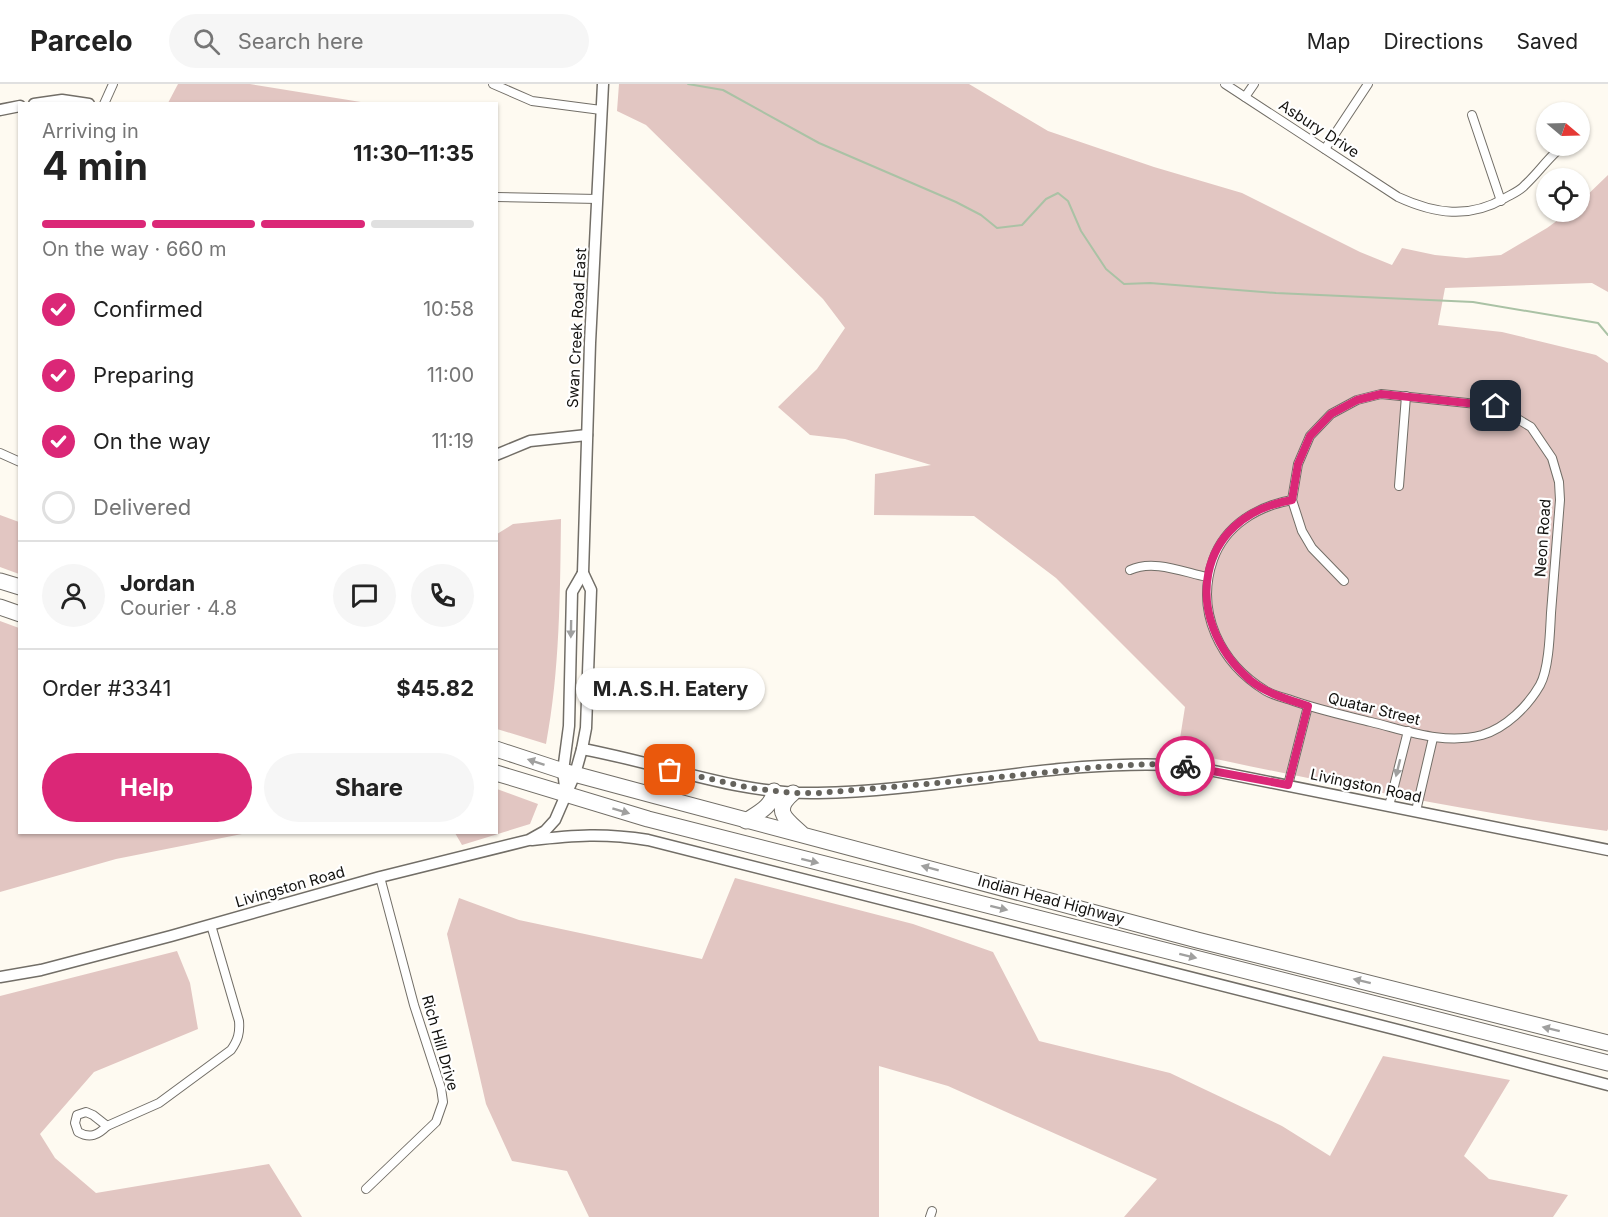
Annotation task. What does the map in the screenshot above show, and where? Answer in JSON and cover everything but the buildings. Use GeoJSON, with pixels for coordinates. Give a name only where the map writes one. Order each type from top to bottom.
{"type":"FeatureCollection","features":[{"type":"Feature","properties":{"kind":"highway"},"geometry":{"type":"LineString","coordinates":[[0,581],[18,587]]}},
{"type":"Feature","properties":{"kind":"highway"},"geometry":{"type":"LineString","coordinates":[[0,607],[18,613]]}},
{"type":"Feature","properties":{"kind":"highway","name":"Indian Head Highway"},"geometry":{"type":"LineString","coordinates":[[498,750],[569,773],[1197,940],[1608,1043]]}},
{"type":"Feature","properties":{"kind":"highway","name":"Indian Head Highway"},"geometry":{"type":"LineString","coordinates":[[498,774],[659,822],[1608,1063]]}},
{"type":"Feature","properties":{"kind":"highway"},"geometry":{"type":"LineString","coordinates":[[746,820],[770,802],[774,791]]}},
{"type":"Feature","properties":{"kind":"highway"},"geometry":{"type":"LineString","coordinates":[[793,793],[786,799],[782,811],[783,817],[804,835]]}},
{"type":"Feature","properties":{"kind":"main road","name":"Swan Creek Road East"},"geometry":{"type":"LineString","coordinates":[[569,773],[582,749],[586,728],[591,590],[583,573],[590,343],[603,84]]}},
{"type":"Feature","properties":{"kind":"main road"},"geometry":{"type":"LineString","coordinates":[[48,102],[62,100],[76,102]]}},
{"type":"Feature","properties":{"kind":"main road"},"geometry":{"type":"LineString","coordinates":[[0,110],[18,106]]}},
{"type":"Feature","properties":{"kind":"main road"},"geometry":{"type":"LineString","coordinates":[[498,454],[530,441],[587,435]]}},
{"type":"Feature","properties":{"kind":"main road","name":"Swan Creek Road East"},"geometry":{"type":"LineString","coordinates":[[566,794],[569,773],[572,592],[583,573]]}},
{"type":"Feature","properties":{"kind":"main road","name":"Livingston Road"},"geometry":{"type":"LineString","coordinates":[[582,749],[714,781],[793,793],[862,790],[1097,767],[1149,764],[1206,768],[1608,850]]}},
{"type":"Feature","properties":{"kind":"main road","name":"Livingston Road"},"geometry":{"type":"LineString","coordinates":[[0,977],[41,969],[211,925],[380,877],[529,840],[544,831],[555,820],[566,794]]}},
{"type":"Feature","properties":{"kind":"main road"},"geometry":{"type":"LineString","coordinates":[[529,840],[586,834],[619,835],[648,840],[1156,970],[1402,1030],[1608,1085]]}},
{"type":"Feature","properties":{"kind":"street"},"geometry":{"type":"LineString","coordinates":[[105,102],[113,84]]}},
{"type":"Feature","properties":{"kind":"street"},"geometry":{"type":"LineString","coordinates":[[494,84],[532,101],[601,110]]}},
{"type":"Feature","properties":{"kind":"street","name":"Asbury Drive"},"geometry":{"type":"LineString","coordinates":[[1225,84],[1398,197],[1436,212],[1455,214],[1473,212],[1501,201],[1524,187],[1552,156]]}},
{"type":"Feature","properties":{"kind":"street"},"geometry":{"type":"LineString","coordinates":[[1245,97],[1254,84]]}},
{"type":"Feature","properties":{"kind":"street"},"geometry":{"type":"LineString","coordinates":[[1325,150],[1368,84]]}},
{"type":"Feature","properties":{"kind":"street"},"geometry":{"type":"LineString","coordinates":[[1472,115],[1501,201]]}},
{"type":"Feature","properties":{"kind":"street"},"geometry":{"type":"LineString","coordinates":[[498,197],[598,199]]}},
{"type":"Feature","properties":{"kind":"street","name":"Neon Road"},"geometry":{"type":"LineString","coordinates":[[1344,581],[1312,548],[1302,531],[1292,500],[1298,464],[1310,436],[1331,414],[1357,400],[1381,394],[1496,406],[1531,427],[1552,458],[1559,482],[1560,500],[1549,649],[1541,684],[1522,708],[1508,722],[1499,727],[1484,734],[1458,739],[1433,738]]}},
{"type":"Feature","properties":{"kind":"street"},"geometry":{"type":"LineString","coordinates":[[1399,486],[1406,396]]}},
{"type":"Feature","properties":{"kind":"street"},"geometry":{"type":"LineString","coordinates":[[0,453],[18,461]]}},
{"type":"Feature","properties":{"kind":"street","name":"Quatar Street"},"geometry":{"type":"LineString","coordinates":[[1292,500],[1275,503],[1248,516],[1228,533],[1217,549],[1207,577],[1208,614],[1215,636],[1227,655],[1251,680],[1268,693],[1308,706],[1433,738]]}},
{"type":"Feature","properties":{"kind":"street"},"geometry":{"type":"LineString","coordinates":[[1130,570],[1141,565],[1155,566],[1207,577]]}},
{"type":"Feature","properties":{"kind":"street","name":"Quatar Street"},"geometry":{"type":"LineString","coordinates":[[1288,785],[1308,706]]}},
{"type":"Feature","properties":{"kind":"street"},"geometry":{"type":"LineString","coordinates":[[1389,806],[1408,731]]}},
{"type":"Feature","properties":{"kind":"street"},"geometry":{"type":"LineString","coordinates":[[1416,811],[1433,738]]}},
{"type":"Feature","properties":{"kind":"street","name":"Rich Hill Drive"},"geometry":{"type":"LineString","coordinates":[[366,1189],[436,1122],[443,1102],[441,1088],[414,1005],[380,877]]}},
{"type":"Feature","properties":{"kind":"street"},"geometry":{"type":"LineString","coordinates":[[107,1126],[159,1103],[231,1050],[237,1041],[240,1032],[239,1021],[211,925]]}},
{"type":"Feature","properties":{"kind":"shaded area"},"geometry":{"type":"Polygon","coordinates":[[[178,84],[250,84],[361,102],[169,102],[178,84]]]}},
{"type":"Feature","properties":{"kind":"shaded area"},"geometry":{"type":"Polygon","coordinates":[[[619,84],[969,84],[1048,131],[1154,167],[1242,193],[1360,252],[1392,265],[1402,248],[1435,255],[1466,258],[1501,255],[1555,222],[1590,222],[1590,192],[1608,175],[1608,292],[1592,283],[1445,288],[1438,325],[1502,332],[1596,355],[1608,363],[1607,831],[1445,805],[1178,751],[1185,707],[1056,578],[974,516],[874,515],[875,474],[931,465],[845,439],[810,435],[778,407],[817,369],[845,328],[823,299],[646,125],[617,111],[619,84]]]}},
{"type":"Feature","properties":{"kind":"shaded area"},"geometry":{"type":"Polygon","coordinates":[[[0,515],[18,522],[18,574],[0,567],[0,515]]]}},
{"type":"Feature","properties":{"kind":"shaded area"},"geometry":{"type":"Polygon","coordinates":[[[561,519],[557,660],[546,744],[498,729],[498,533],[513,524],[561,519]]]}},
{"type":"Feature","properties":{"kind":"shaded area"},"geometry":{"type":"Polygon","coordinates":[[[0,621],[18,628],[18,834],[242,834],[116,859],[0,892],[0,621]]]}},
{"type":"Feature","properties":{"kind":"shaded area"},"geometry":{"type":"Polygon","coordinates":[[[498,789],[538,804],[530,824],[498,834],[498,789]]]}},
{"type":"Feature","properties":{"kind":"shaded area"},"geometry":{"type":"Polygon","coordinates":[[[456,834],[498,834],[462,845],[456,834]]]}},
{"type":"Feature","properties":{"kind":"shaded area"},"geometry":{"type":"Polygon","coordinates":[[[735,878],[913,924],[993,952],[1039,1041],[1170,1073],[1282,1126],[1330,1156],[1383,1056],[1510,1080],[1464,1156],[1489,1179],[1568,1195],[1553,1217],[1124,1217],[1157,1179],[948,1086],[879,1066],[879,1217],[589,1217],[567,1171],[512,1161],[486,1104],[447,934],[459,898],[519,920],[702,959],[735,878]]]}},
{"type":"Feature","properties":{"kind":"shaded area"},"geometry":{"type":"Polygon","coordinates":[[[177,951],[190,983],[198,1029],[94,1072],[40,1134],[55,1158],[96,1193],[269,1164],[302,1217],[0,1217],[0,996],[177,951]]]}},
{"type":"Feature","properties":{"kind":"waterway"},"geometry":{"type":"LineString","coordinates":[[688,84],[723,90],[819,143],[956,202],[981,215],[997,228],[1022,225],[1046,199],[1058,193],[1068,201],[1081,231],[1106,269],[1124,284],[1150,283],[1276,293],[1473,302],[1598,323],[1608,335]]}},
{"type":"Feature","properties":{"kind":"way so far"},"geometry":{"type":"LineString","coordinates":[[670,770],[751,788],[793,793],[819,793],[1122,765],[1185,766]]}},
{"type":"Feature","properties":{"kind":"place","name":"M.A.S.H. Eatery"},"geometry":{"type":"Point","coordinates":[670,770]}},
{"type":"Feature","properties":{"kind":"route"},"geometry":{"type":"LineString","coordinates":[[1185,766],[1206,768],[1288,785],[1308,706],[1268,693],[1251,680],[1227,655],[1215,636],[1208,614],[1207,577],[1217,549],[1228,533],[1248,516],[1275,503],[1292,500],[1298,464],[1310,436],[1331,414],[1357,400],[1381,394],[1496,406]]}}]}
